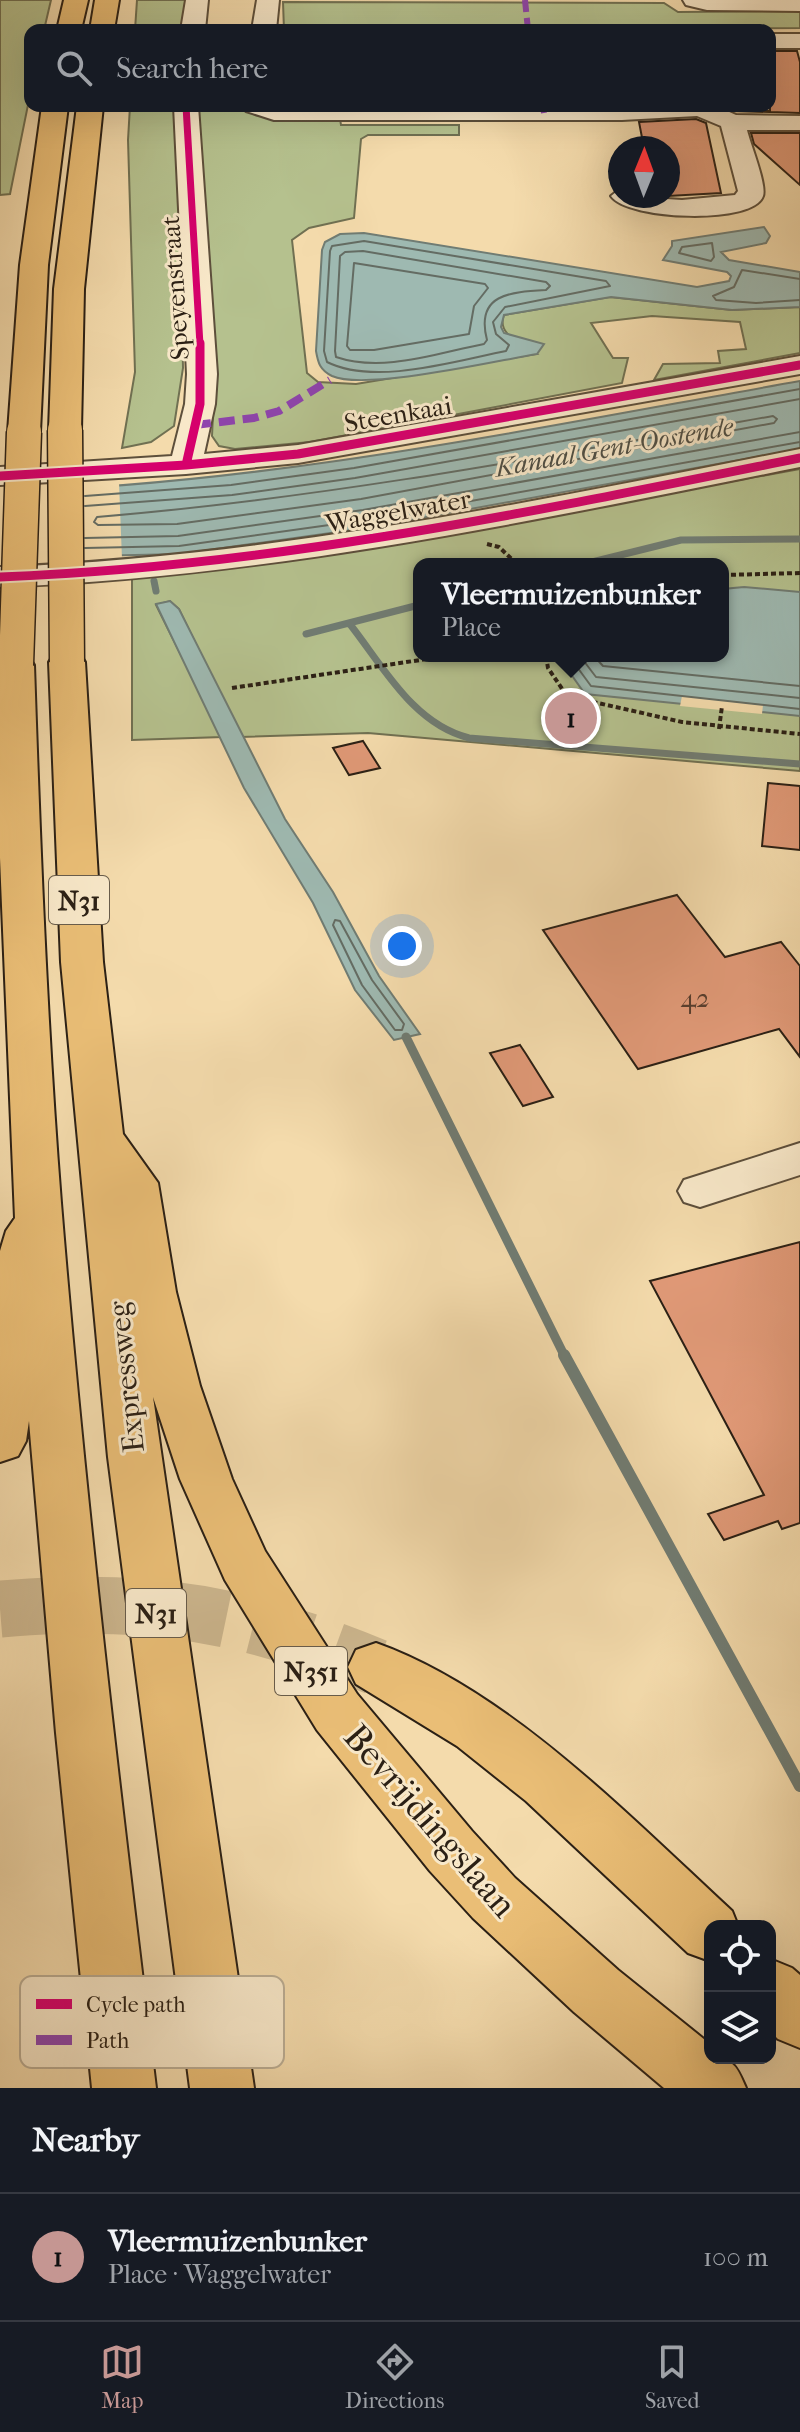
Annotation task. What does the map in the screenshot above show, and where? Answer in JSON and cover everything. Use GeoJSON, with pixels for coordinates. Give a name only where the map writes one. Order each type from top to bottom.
{"type":"FeatureCollection","features":[{"type":"Feature","properties":{"kind":"highway"},"geometry":{"type":"LineString","coordinates":[[70,24],[76,0]]}},
{"type":"Feature","properties":{"kind":"highway"},"geometry":{"type":"LineString","coordinates":[[103,24],[107,0]]}},
{"type":"Feature","properties":{"kind":"highway","name":"N31"},"geometry":{"type":"LineString","coordinates":[[54,112],[34,265],[24,432],[16,665],[17,825],[56,1467],[112,1976]]}},
{"type":"Feature","properties":{"kind":"highway","name":"Expressweg"},"geometry":{"type":"LineString","coordinates":[[89,112],[69,289],[65,430],[67,662],[82,962],[134,1457],[206,1976]]}},
{"type":"Feature","properties":{"kind":"highway","name":"Bevrijdingslaan"},"geometry":{"type":"LineString","coordinates":[[100,1137],[135,1183],[152,1292],[175,1386],[206,1479],[244,1564],[320,1686],[393,1785],[494,1898],[596,1991],[714,2088]]}},
{"type":"Feature","properties":{"kind":"highway"},"geometry":{"type":"LineString","coordinates":[[0,1441],[11,1383],[14,1285],[39,1197]]}},
{"type":"Feature","properties":{"kind":"highway","name":"N351"},"geometry":{"type":"LineString","coordinates":[[376,1667],[440,1702],[502,1746],[604,1832],[704,1926]]}},
{"type":"Feature","properties":{"kind":"highway"},"geometry":{"type":"LineString","coordinates":[[773,1992],[800,2017]]}},
{"type":"Feature","properties":{"kind":"highway","name":"N31"},"geometry":{"type":"LineString","coordinates":[[122,2068],[124,2088]]}},
{"type":"Feature","properties":{"kind":"highway","name":"Expressweg"},"geometry":{"type":"LineString","coordinates":[[219,2068],[222,2088]]}},
{"type":"Feature","properties":{"kind":"street"},"geometry":{"type":"LineString","coordinates":[[194,24],[197,0]]}},
{"type":"Feature","properties":{"kind":"street"},"geometry":{"type":"LineString","coordinates":[[265,24],[268,0]]}},
{"type":"Feature","properties":{"kind":"street"},"geometry":{"type":"LineString","coordinates":[[694,0],[707,3],[800,4]]}},
{"type":"Feature","properties":{"kind":"street"},"geometry":{"type":"LineString","coordinates":[[776,41],[800,41]]}},
{"type":"Feature","properties":{"kind":"street","name":"Speyenstraat"},"geometry":{"type":"LineString","coordinates":[[186,112],[202,374],[200,404],[186,465]]}},
{"type":"Feature","properties":{"kind":"street"},"geometry":{"type":"LineString","coordinates":[[271,112],[624,125],[682,112]]}},
{"type":"Feature","properties":{"kind":"street"},"geometry":{"type":"LineString","coordinates":[[709,112],[732,122],[800,123]]}},
{"type":"Feature","properties":{"kind":"street"},"geometry":{"type":"LineString","coordinates":[[680,205],[743,202],[750,197],[732,122]]}},
{"type":"Feature","properties":{"kind":"street","name":"Steenkaai"},"geometry":{"type":"LineString","coordinates":[[0,476],[186,465],[298,454],[800,365]]}},
{"type":"Feature","properties":{"kind":"street","name":"Waggelwater"},"geometry":{"type":"LineString","coordinates":[[0,577],[129,572],[312,548],[633,492],[800,458]]}},
{"type":"Feature","properties":{"kind":"street"},"geometry":{"type":"LineString","coordinates":[[700,1191],[800,1159]]}},
{"type":"Feature","properties":{"kind":"path"},"geometry":{"type":"LineString","coordinates":[[729,575],[800,573]]}},
{"type":"Feature","properties":{"kind":"path"},"geometry":{"type":"LineString","coordinates":[[232,688],[413,661]]}},
{"type":"Feature","properties":{"kind":"path"},"geometry":{"type":"LineString","coordinates":[[547,662],[567,696],[627,714],[719,729],[800,734]]}},
{"type":"Feature","properties":{"kind":"path"},"geometry":{"type":"LineString","coordinates":[[719,729],[722,706]]}},
{"type":"Feature","properties":{"kind":"green space"},"geometry":{"type":"Polygon","coordinates":[[[0,0],[51,0],[45,24],[24,24],[24,112],[27,112],[10,194],[0,195],[0,0]]]}},
{"type":"Feature","properties":{"kind":"green space"},"geometry":{"type":"Polygon","coordinates":[[[137,0],[188,0],[186,24],[135,24],[137,0]]]}},
{"type":"Feature","properties":{"kind":"green space"},"geometry":{"type":"Polygon","coordinates":[[[283,2],[664,3],[678,12],[800,11],[800,28],[776,28],[776,24],[284,24],[283,2]]]}},
{"type":"Feature","properties":{"kind":"green space"},"geometry":{"type":"Polygon","coordinates":[[[130,112],[177,112],[183,368],[174,426],[151,442],[122,448],[135,372],[130,112]]]}},
{"type":"Feature","properties":{"kind":"green space"},"geometry":{"type":"Polygon","coordinates":[[[193,112],[251,112],[266,117],[340,119],[341,125],[459,125],[459,135],[368,135],[361,139],[354,218],[309,228],[292,240],[307,373],[318,382],[356,384],[537,354],[507,333],[504,315],[610,297],[732,310],[800,307],[800,353],[654,380],[663,364],[720,363],[718,351],[746,349],[740,322],[652,316],[591,323],[613,358],[628,358],[622,383],[310,442],[235,449],[219,446],[212,436],[215,375],[193,112]]]}},
{"type":"Feature","properties":{"kind":"green space"},"geometry":{"type":"Polygon","coordinates":[[[800,469],[800,771],[368,733],[241,737],[179,609],[170,601],[156,605],[222,737],[132,740],[132,577],[435,535],[800,469]]]}},
{"type":"Feature","properties":{"kind":"water"},"geometry":{"type":"Polygon","coordinates":[[[764,227],[770,236],[766,243],[721,252],[729,260],[800,272],[800,307],[732,310],[611,297],[504,315],[501,327],[504,333],[544,344],[537,354],[372,380],[332,376],[322,369],[318,359],[322,250],[325,242],[340,234],[364,233],[697,287],[729,281],[731,276],[727,272],[663,260],[672,241],[764,227]]]}},
{"type":"Feature","properties":{"kind":"water","name":"Kanaal Gent-Oostende"},"geometry":{"type":"Polygon","coordinates":[[[800,381],[800,449],[366,528],[180,554],[0,558],[0,492],[101,487],[302,466],[502,435],[800,381]]]}},
{"type":"Feature","properties":{"kind":"water"},"geometry":{"type":"Polygon","coordinates":[[[729,588],[800,592],[800,716],[585,694],[562,662],[729,662],[729,588]]]}},
{"type":"Feature","properties":{"kind":"water"},"geometry":{"type":"Polygon","coordinates":[[[170,601],[179,609],[285,819],[333,892],[379,976],[420,1034],[394,1040],[355,990],[313,903],[244,788],[156,604],[170,601]]]}},
{"type":"Feature","properties":{"kind":"pier"},"geometry":{"type":"Polygon","coordinates":[[[119,482],[122,559],[0,562],[0,488],[119,482]]]}},
{"type":"Feature","properties":{"kind":"pier"},"geometry":{"type":"Polygon","coordinates":[[[682,696],[763,705],[762,714],[680,706],[682,696]]]}},
{"type":"Feature","properties":{"kind":"building"},"geometry":{"type":"Polygon","coordinates":[[[776,51],[797,51],[800,62],[800,113],[767,112],[776,112],[776,51]]]}},
{"type":"Feature","properties":{"kind":"building"},"geometry":{"type":"Polygon","coordinates":[[[696,119],[706,123],[721,193],[680,195],[680,136],[642,136],[639,122],[696,119]]]}},
{"type":"Feature","properties":{"kind":"building"},"geometry":{"type":"Polygon","coordinates":[[[751,133],[800,133],[800,185],[754,144],[751,133]]]}},
{"type":"Feature","properties":{"kind":"building"},"geometry":{"type":"Polygon","coordinates":[[[363,741],[380,768],[349,775],[333,748],[363,741]]]}},
{"type":"Feature","properties":{"kind":"building"},"geometry":{"type":"Polygon","coordinates":[[[768,783],[800,786],[800,850],[762,846],[768,783]]]}},
{"type":"Feature","properties":{"kind":"building"},"geometry":{"type":"Polygon","coordinates":[[[677,895],[725,957],[781,942],[800,966],[800,1057],[779,1029],[638,1069],[543,930],[677,895]]]}},
{"type":"Feature","properties":{"kind":"building"},"geometry":{"type":"Polygon","coordinates":[[[520,1045],[553,1097],[523,1106],[490,1053],[520,1045]]]}},
{"type":"Feature","properties":{"kind":"building"},"geometry":{"type":"Polygon","coordinates":[[[800,1242],[800,1523],[782,1529],[778,1521],[724,1540],[708,1514],[764,1495],[650,1281],[800,1242]]]}},
{"type":"Feature","properties":{"kind":"waterway"},"geometry":{"type":"LineString","coordinates":[[608,558],[681,540],[800,539]]}},
{"type":"Feature","properties":{"kind":"waterway"},"geometry":{"type":"LineString","coordinates":[[154,581],[156,591]]}},
{"type":"Feature","properties":{"kind":"waterway"},"geometry":{"type":"LineString","coordinates":[[306,634],[413,607]]}},
{"type":"Feature","properties":{"kind":"waterway"},"geometry":{"type":"LineString","coordinates":[[349,623],[415,707],[449,731],[469,738],[800,764]]}},
{"type":"Feature","properties":{"kind":"waterway"},"geometry":{"type":"LineString","coordinates":[[406,1037],[564,1355]]}},
{"type":"Feature","properties":{"kind":"waterway"},"geometry":{"type":"LineString","coordinates":[[564,1355],[800,1786]]}},
{"type":"Feature","properties":{"kind":"tunnel"},"geometry":{"type":"LineString","coordinates":[[0,1609],[101,1605],[192,1613],[281,1633],[376,1667]]}},
{"type":"Feature","properties":{"kind":"marked path"},"geometry":{"type":"LineString","coordinates":[[525,0],[527,24]]}},
{"type":"Feature","properties":{"kind":"marked path"},"geometry":{"type":"LineString","coordinates":[[195,425],[254,418],[279,411],[330,380]]}},
{"type":"Feature","properties":{"kind":"cycle path"},"geometry":{"type":"LineString","coordinates":[[186,112],[202,374],[200,404],[186,465]]}},
{"type":"Feature","properties":{"kind":"cycle path"},"geometry":{"type":"LineString","coordinates":[[0,476],[186,465],[298,454],[800,365]]}},
{"type":"Feature","properties":{"kind":"cycle path"},"geometry":{"type":"LineString","coordinates":[[0,577],[171,566],[284,552],[453,524],[800,458]]}},
{"type":"Feature","properties":{"kind":"place","name":"Vleermuizenbunker"},"geometry":{"type":"Point","coordinates":[571,718]}}]}
